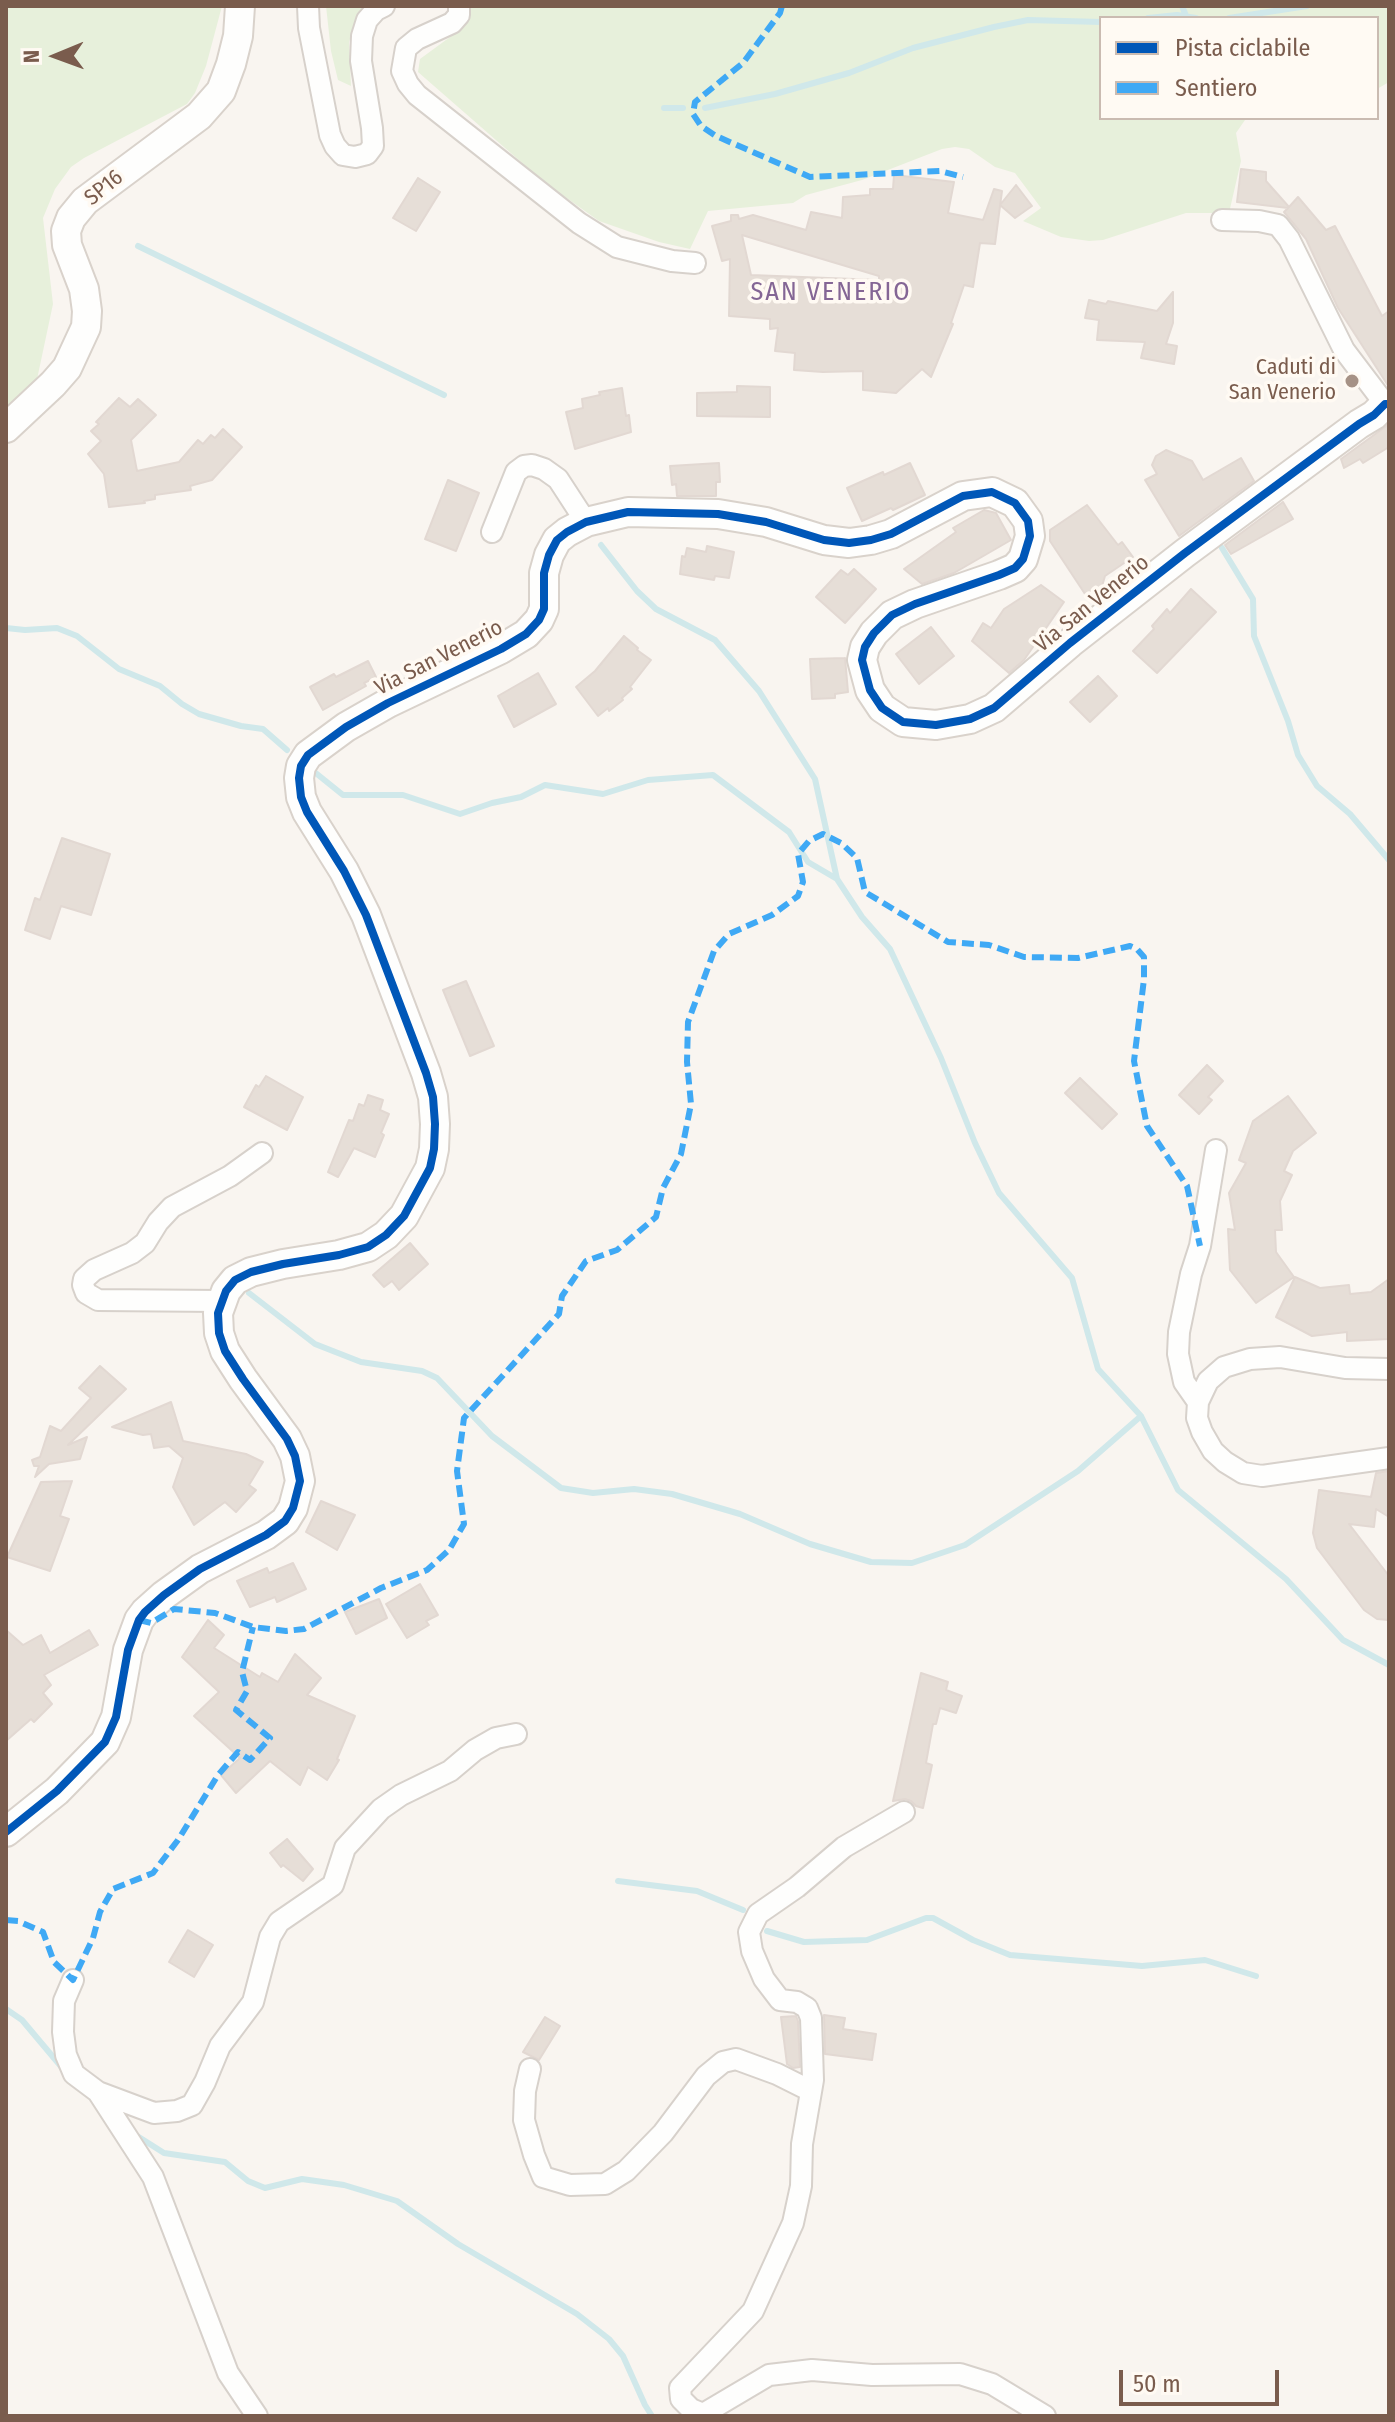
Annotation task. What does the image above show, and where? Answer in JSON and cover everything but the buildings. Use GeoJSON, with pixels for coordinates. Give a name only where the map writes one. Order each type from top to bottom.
{"type":"FeatureCollection","features":[{"type":"Feature","properties":{"kind":"street","name":"SP16"},"geometry":{"type":"LineString","coordinates":[[6,428],[67,368],[86,327],[84,289],[67,245],[66,231],[71,218],[85,201],[199,116],[221,91],[238,36],[240,6]]}},
{"type":"Feature","properties":{"kind":"street"},"geometry":{"type":"LineString","coordinates":[[308,6],[309,28],[330,135],[343,155],[355,157],[367,154],[373,146],[361,61],[362,36],[367,20],[384,6]]}},
{"type":"Feature","properties":{"kind":"street"},"geometry":{"type":"LineString","coordinates":[[459,6],[459,15],[452,23],[417,39],[406,48],[402,71],[417,95],[579,223],[617,247],[672,261],[695,263]]}},
{"type":"Feature","properties":{"kind":"street"},"geometry":{"type":"LineString","coordinates":[[1222,220],[1278,225],[1289,239],[1344,350],[1387,404]]}},
{"type":"Feature","properties":{"kind":"street","name":"Via San Venerio"},"geometry":{"type":"LineString","coordinates":[[221,1301],[235,1280],[251,1272],[339,1255],[368,1247],[386,1235],[404,1216],[419,1192],[430,1168],[434,1149],[433,1097],[426,1073],[366,915],[344,871],[307,812],[299,788],[301,766],[308,755],[346,727],[526,634],[544,609],[544,573],[553,547],[567,532],[586,522],[628,512],[718,514],[766,522],[824,540],[849,543],[891,534],[963,496],[992,492],[1009,499],[1023,512],[1030,536],[1023,559],[1015,568],[892,615],[865,647],[862,660],[865,676],[882,708],[903,722],[955,724],[994,708],[1070,643],[1185,553],[1387,404]]}},
{"type":"Feature","properties":{"kind":"street"},"geometry":{"type":"LineString","coordinates":[[492,532],[516,472],[532,465],[558,479],[586,522]]}},
{"type":"Feature","properties":{"kind":"street"},"geometry":{"type":"LineString","coordinates":[[1198,1402],[1184,1382],[1178,1354],[1179,1332],[1200,1246],[1216,1150]]}},
{"type":"Feature","properties":{"kind":"street"},"geometry":{"type":"LineString","coordinates":[[6,1832],[57,1791],[105,1742],[116,1717],[132,1638],[145,1612],[200,1569],[266,1535],[285,1521],[293,1508],[300,1481],[295,1456],[287,1439],[225,1351],[219,1333],[221,1301],[98,1300],[86,1293],[83,1285],[84,1279],[94,1270],[132,1253],[145,1243],[172,1207],[230,1176],[262,1153]]}},
{"type":"Feature","properties":{"kind":"street"},"geometry":{"type":"LineString","coordinates":[[1389,1369],[1345,1368],[1280,1357],[1250,1359],[1224,1367],[1208,1381],[1198,1402],[1197,1418],[1213,1451],[1243,1473],[1262,1476],[1389,1458]]}},
{"type":"Feature","properties":{"kind":"street"},"geometry":{"type":"LineString","coordinates":[[73,1980],[64,2001],[63,2032],[66,2055],[74,2074],[98,2092],[154,2113],[177,2111],[192,2105],[220,2046],[253,2002],[270,1937],[279,1922],[333,1885],[345,1848],[381,1809],[401,1795],[450,1771],[475,1750],[496,1738],[516,1734]]}},
{"type":"Feature","properties":{"kind":"street"},"geometry":{"type":"LineString","coordinates":[[904,1812],[844,1847],[797,1887],[758,1914],[749,1932],[752,1951],[764,1979],[780,2000],[797,2002],[807,2008],[811,2018],[813,2080],[802,2144],[801,2186],[793,2223],[753,2311],[680,2388],[681,2399],[703,2415],[769,2375],[812,2370],[872,2375],[960,2374],[992,2384],[1045,2416]]}},
{"type":"Feature","properties":{"kind":"street"},"geometry":{"type":"LineString","coordinates":[[530,2069],[524,2120],[534,2155],[543,2177],[570,2185],[605,2184],[626,2171],[663,2133],[706,2076],[723,2062],[736,2059],[811,2091]]}},
{"type":"Feature","properties":{"kind":"street"},"geometry":{"type":"LineString","coordinates":[[98,2092],[153,2177],[228,2373],[257,2416]]}},
{"type":"Feature","properties":{"kind":"green space"},"geometry":{"type":"Polygon","coordinates":[[[6,6],[222,6],[206,66],[187,104],[84,158],[71,167],[55,189],[43,218],[53,304],[36,384],[6,411],[6,6]]]}},
{"type":"Feature","properties":{"kind":"green space"},"geometry":{"type":"Polygon","coordinates":[[[326,6],[362,6],[349,42],[351,86],[338,80],[326,6]]]}},
{"type":"Feature","properties":{"kind":"green space"},"geometry":{"type":"Polygon","coordinates":[[[467,6],[1389,6],[1389,82],[1379,88],[1379,16],[1099,16],[1099,120],[1245,120],[1236,133],[1241,161],[1229,213],[1186,213],[1103,240],[1061,237],[1023,221],[1041,208],[1015,173],[995,167],[969,149],[955,147],[942,149],[862,180],[806,195],[793,203],[708,211],[690,249],[659,242],[599,221],[544,182],[418,72],[420,59],[465,26],[470,13],[467,6]]]}},
{"type":"Feature","properties":{"kind":"waterway"},"geometry":{"type":"LineString","coordinates":[[1182,6],[1186,16]]}},
{"type":"Feature","properties":{"kind":"waterway"},"geometry":{"type":"LineString","coordinates":[[1242,16],[1307,6]]}},
{"type":"Feature","properties":{"kind":"waterway"},"geometry":{"type":"LineString","coordinates":[[1167,16],[1183,16]]}},
{"type":"Feature","properties":{"kind":"waterway"},"geometry":{"type":"LineString","coordinates":[[705,108],[775,94],[849,73],[913,48],[994,27],[1028,20],[1099,22]]}},
{"type":"Feature","properties":{"kind":"waterway"},"geometry":{"type":"LineString","coordinates":[[664,108],[683,108]]}},
{"type":"Feature","properties":{"kind":"waterway"},"geometry":{"type":"LineString","coordinates":[[138,246],[444,395]]}},
{"type":"Feature","properties":{"kind":"waterway"},"geometry":{"type":"LineString","coordinates":[[601,545],[637,591],[656,609],[715,640],[759,691],[815,779],[837,879],[862,917],[890,949],[999,1193],[1072,1278],[1098,1369],[1141,1416],[1178,1490],[1286,1579],[1343,1640],[1389,1665]]}},
{"type":"Feature","properties":{"kind":"waterway"},"geometry":{"type":"LineString","coordinates":[[1222,548],[1253,599],[1254,636],[1288,721],[1298,755],[1317,786],[1350,814],[1389,860]]}},
{"type":"Feature","properties":{"kind":"waterway"},"geometry":{"type":"LineString","coordinates":[[6,628],[57,628],[77,636],[119,669],[160,686],[199,714],[263,729],[287,750]]}},
{"type":"Feature","properties":{"kind":"waterway"},"geometry":{"type":"LineString","coordinates":[[312,770],[343,795],[403,795],[460,814],[521,797],[545,785],[603,794],[648,780],[713,775],[789,832],[808,862],[837,879]]}},
{"type":"Feature","properties":{"kind":"waterway"},"geometry":{"type":"LineString","coordinates":[[249,1293],[315,1344],[361,1362],[422,1371],[437,1378],[492,1436],[561,1488],[593,1493],[634,1489],[672,1494],[740,1514],[810,1544],[871,1562],[912,1563],[965,1545],[1078,1471],[1141,1416]]}},
{"type":"Feature","properties":{"kind":"waterway"},"geometry":{"type":"LineString","coordinates":[[618,1881],[697,1891],[743,1910]]}},
{"type":"Feature","properties":{"kind":"waterway"},"geometry":{"type":"LineString","coordinates":[[767,1931],[804,1942],[867,1940],[933,1918],[973,1940],[1010,1955],[1142,1966],[1205,1960],[1256,1976]]}},
{"type":"Feature","properties":{"kind":"waterway"},"geometry":{"type":"LineString","coordinates":[[6,2009],[22,2020],[64,2070]]}},
{"type":"Feature","properties":{"kind":"waterway"},"geometry":{"type":"LineString","coordinates":[[134,2134],[164,2153],[225,2162],[248,2181],[265,2188],[302,2179],[344,2185],[397,2201],[458,2244],[577,2314],[609,2339],[623,2356],[652,2416]]}},
{"type":"Feature","properties":{"kind":"marked path"},"geometry":{"type":"LineString","coordinates":[[782,6],[743,63],[695,102],[693,114],[701,126],[716,136],[810,177],[940,171],[963,177]]}},
{"type":"Feature","properties":{"kind":"marked path"},"geometry":{"type":"LineString","coordinates":[[139,1620],[151,1623],[174,1609],[215,1613],[253,1627],[286,1631],[304,1629],[381,1588],[427,1570],[449,1550],[464,1524],[457,1471],[464,1418],[559,1314],[562,1296],[586,1261],[617,1250],[656,1217],[663,1188],[681,1154],[691,1104],[687,1062],[688,1022],[714,951],[729,934],[772,915],[798,896],[803,882],[798,854],[809,841],[823,834],[841,843],[857,858],[865,892],[948,942],[989,945],[1024,957],[1078,958],[1130,946],[1137,949],[1144,957],[1144,979],[1134,1061],[1147,1126],[1187,1186],[1200,1246]]}},
{"type":"Feature","properties":{"kind":"marked path"},"geometry":{"type":"LineString","coordinates":[[6,1920],[18,1921],[43,1932],[54,1962],[73,1980],[93,1938],[100,1912],[113,1889],[153,1873],[178,1840],[218,1775],[238,1752],[250,1760],[270,1738],[236,1710],[247,1691],[242,1672],[253,1627]]}},
{"type":"Feature","properties":{"kind":"cycle path"},"geometry":{"type":"LineString","coordinates":[[6,1832],[57,1791],[105,1742],[116,1717],[128,1650],[145,1612],[200,1569],[266,1535],[285,1521],[293,1508],[300,1481],[295,1456],[287,1439],[225,1351],[219,1333],[218,1313],[226,1291],[235,1280],[251,1272],[368,1247],[386,1235],[404,1216],[430,1168],[435,1124],[433,1097],[426,1073],[366,915],[301,797],[299,778],[301,766],[308,755],[346,727],[388,703],[526,634],[544,609],[544,573],[557,540],[586,522],[628,512],[718,514],[766,522],[824,540],[849,543],[891,534],[963,496],[992,492],[1015,503],[1028,521],[1030,536],[1023,559],[1015,568],[999,575],[892,615],[874,633],[865,647],[862,660],[870,690],[882,708],[903,722],[936,725],[970,719],[994,708],[1070,643],[1185,553],[1389,404]]}},
{"type":"Feature","properties":{"kind":"place","name":"Caduti di San Venerio"},"geometry":{"type":"Point","coordinates":[1352,381]}},
{"type":"Feature","properties":{"kind":"district","name":"SAN VENERIO"},"geometry":{"type":"Point","coordinates":[831,293]}}]}
